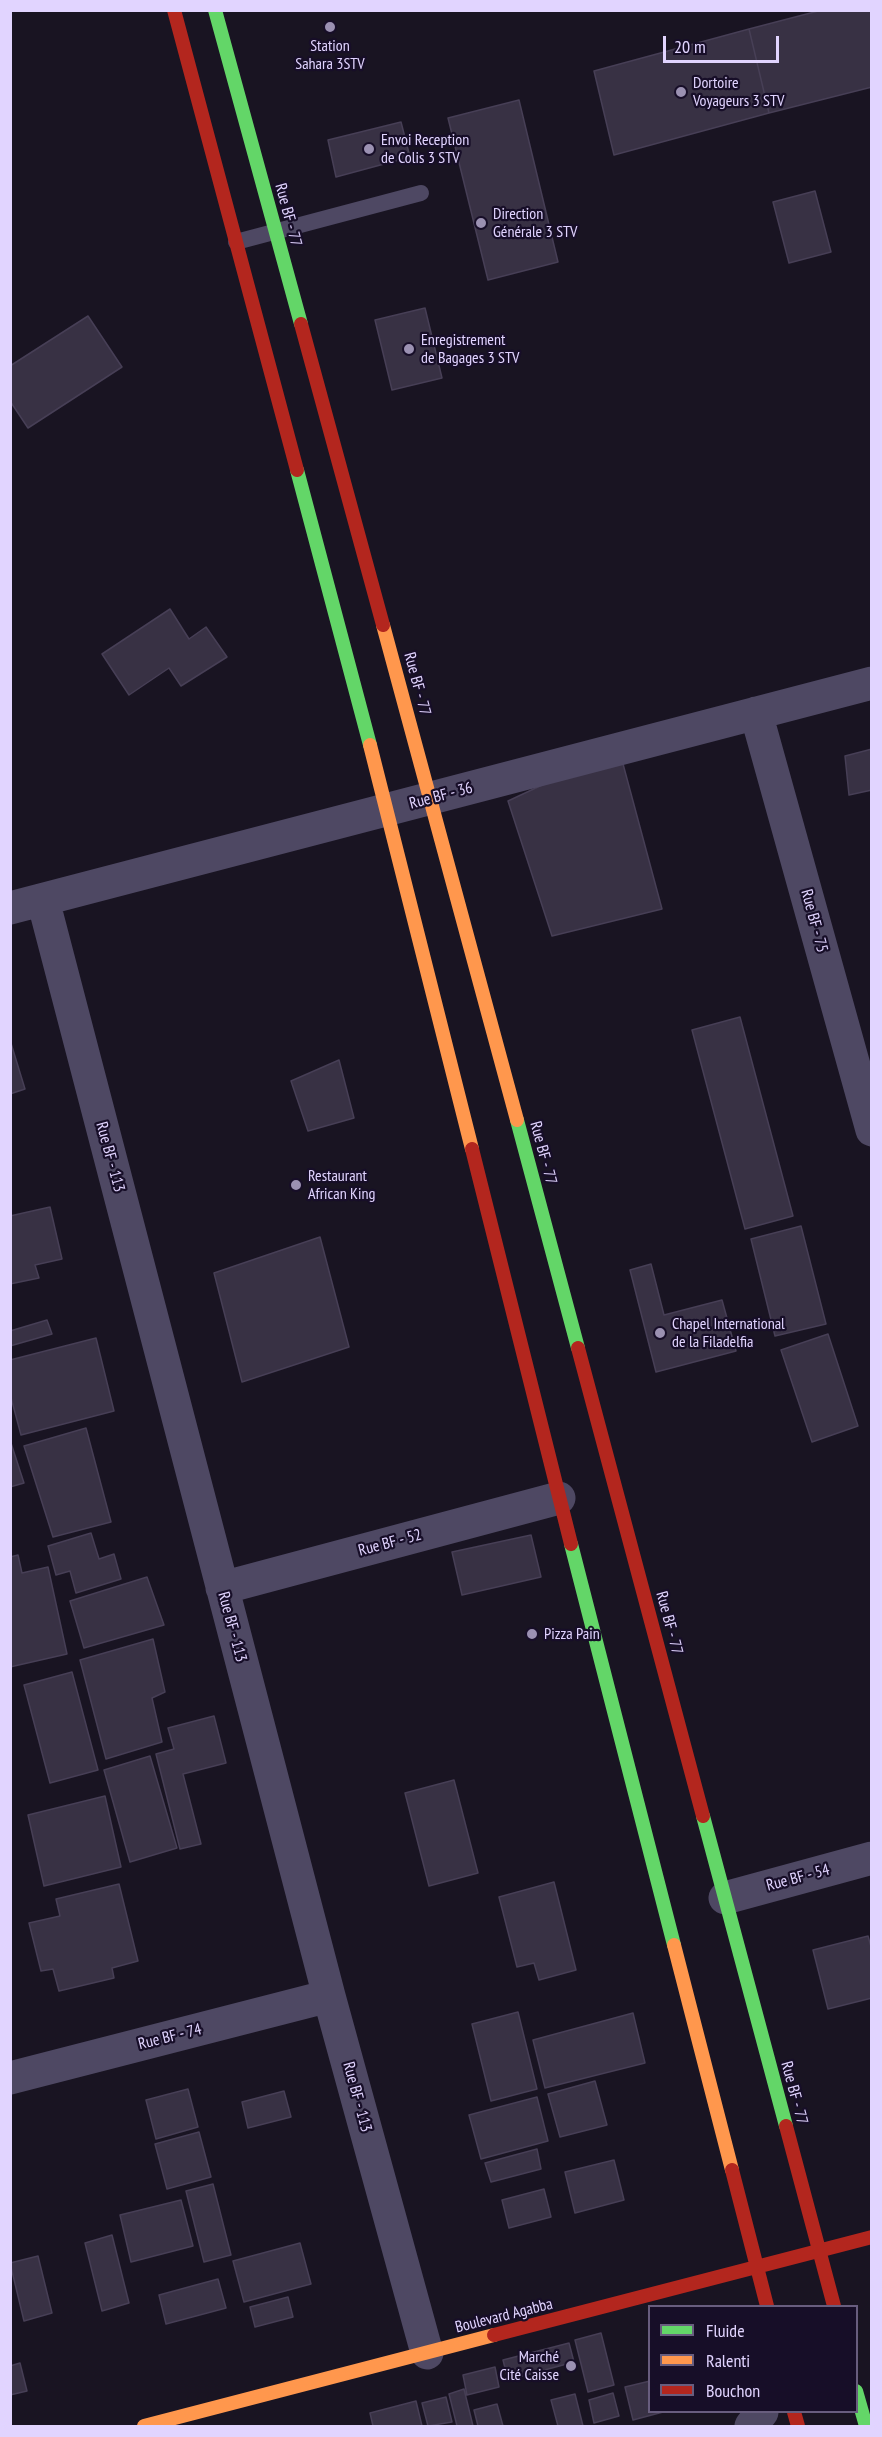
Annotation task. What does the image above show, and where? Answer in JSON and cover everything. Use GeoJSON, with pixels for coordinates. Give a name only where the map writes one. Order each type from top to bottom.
{"type":"FeatureCollection","features":[{"type":"Feature","properties":{"kind":"main road"},"geometry":{"type":"LineString","coordinates":[[174,10],[387,810],[559,1498],[767,2305]]}},
{"type":"Feature","properties":{"kind":"main road","name":"Rue BF - 77"},"geometry":{"type":"LineString","coordinates":[[215,10],[431,798],[833,2305]]}},
{"type":"Feature","properties":{"kind":"main road","name":"Boulevard Agabba"},"geometry":{"type":"LineString","coordinates":[[144,2427],[872,2237]]}},
{"type":"Feature","properties":{"kind":"main road"},"geometry":{"type":"LineString","coordinates":[[858,2398],[866,2427]]}},
{"type":"Feature","properties":{"kind":"street","name":"Rue BF - 36"},"geometry":{"type":"LineString","coordinates":[[10,909],[872,683]]}},
{"type":"Feature","properties":{"kind":"street","name":"Rue BF - 75"},"geometry":{"type":"LineString","coordinates":[[756,713],[861,1053],[872,1130]]}},
{"type":"Feature","properties":{"kind":"street","name":"Rue BF - 113"},"geometry":{"type":"LineString","coordinates":[[43,900],[329,1996],[428,2353]]}},
{"type":"Feature","properties":{"kind":"street","name":"Rue BF - 52"},"geometry":{"type":"LineString","coordinates":[[222,1588],[559,1498]]}},
{"type":"Feature","properties":{"kind":"street","name":"Rue BF - 54"},"geometry":{"type":"LineString","coordinates":[[725,1898],[872,1858]]}},
{"type":"Feature","properties":{"kind":"street","name":"Rue BF - 74"},"geometry":{"type":"LineString","coordinates":[[10,2078],[329,1996]]}},
{"type":"Feature","properties":{"kind":"street"},"geometry":{"type":"LineString","coordinates":[[751,2427],[761,2413]]}},
{"type":"Feature","properties":{"kind":"lane"},"geometry":{"type":"LineString","coordinates":[[236,242],[421,193]]}},
{"type":"Feature","properties":{"kind":"building"},"geometry":{"type":"Polygon","coordinates":[[[822,10],[872,10],[872,87],[769,113],[749,29],[822,10]]]}},
{"type":"Feature","properties":{"kind":"building","name":"Dortoire Voyageurs 3 STV"},"geometry":{"type":"Polygon","coordinates":[[[749,29],[769,113],[614,155],[594,71],[749,29]]]}},
{"type":"Feature","properties":{"kind":"building"},"geometry":{"type":"Polygon","coordinates":[[[519,100],[558,262],[488,280],[448,118],[519,100]]]}},
{"type":"Feature","properties":{"kind":"building","name":"Envoi Reception de Colis 3 STV"},"geometry":{"type":"Polygon","coordinates":[[[401,122],[410,157],[336,177],[328,140],[401,122]]]}},
{"type":"Feature","properties":{"kind":"building"},"geometry":{"type":"Polygon","coordinates":[[[815,191],[831,252],[789,263],[773,202],[815,191]]]}},
{"type":"Feature","properties":{"kind":"building","name":"Enregistrement de Bagages 3 STV"},"geometry":{"type":"Polygon","coordinates":[[[425,308],[442,378],[392,390],[375,320],[425,308]]]}},
{"type":"Feature","properties":{"kind":"building"},"geometry":{"type":"Polygon","coordinates":[[[88,316],[122,367],[28,428],[10,401],[10,366],[88,316]]]}},
{"type":"Feature","properties":{"kind":"building"},"geometry":{"type":"Polygon","coordinates":[[[170,609],[189,639],[206,627],[227,657],[181,686],[169,668],[129,695],[102,654],[170,609]]]}},
{"type":"Feature","properties":{"kind":"building"},"geometry":{"type":"Polygon","coordinates":[[[619,749],[662,909],[552,936],[508,801],[619,749]]]}},
{"type":"Feature","properties":{"kind":"building"},"geometry":{"type":"Polygon","coordinates":[[[872,749],[872,790],[849,795],[845,756],[872,749]]]}},
{"type":"Feature","properties":{"kind":"building"},"geometry":{"type":"Polygon","coordinates":[[[740,1017],[793,1216],[745,1229],[692,1030],[740,1017]]]}},
{"type":"Feature","properties":{"kind":"building"},"geometry":{"type":"Polygon","coordinates":[[[10,1040],[25,1089],[10,1094],[10,1040]]]}},
{"type":"Feature","properties":{"kind":"building"},"geometry":{"type":"Polygon","coordinates":[[[339,1060],[354,1118],[308,1131],[291,1081],[339,1060]]]}},
{"type":"Feature","properties":{"kind":"building"},"geometry":{"type":"Polygon","coordinates":[[[50,1207],[62,1259],[35,1265],[39,1278],[10,1284],[10,1216],[50,1207]]]}},
{"type":"Feature","properties":{"kind":"building"},"geometry":{"type":"Polygon","coordinates":[[[801,1226],[826,1324],[775,1336],[751,1239],[801,1226]]]}},
{"type":"Feature","properties":{"kind":"building"},"geometry":{"type":"Polygon","coordinates":[[[320,1237],[349,1347],[242,1382],[214,1273],[320,1237]]]}},
{"type":"Feature","properties":{"kind":"building"},"geometry":{"type":"Polygon","coordinates":[[[651,1264],[664,1315],[722,1300],[736,1351],[656,1372],[630,1270],[651,1264]]]}},
{"type":"Feature","properties":{"kind":"building"},"geometry":{"type":"Polygon","coordinates":[[[47,1320],[52,1334],[10,1346],[10,1331],[47,1320]]]}},
{"type":"Feature","properties":{"kind":"building"},"geometry":{"type":"Polygon","coordinates":[[[828,1334],[858,1426],[812,1442],[781,1350],[828,1334]]]}},
{"type":"Feature","properties":{"kind":"building"},"geometry":{"type":"Polygon","coordinates":[[[96,1338],[114,1411],[21,1435],[10,1394],[10,1360],[96,1338]]]}},
{"type":"Feature","properties":{"kind":"building"},"geometry":{"type":"Polygon","coordinates":[[[86,1428],[111,1522],[53,1537],[24,1446],[86,1428]]]}},
{"type":"Feature","properties":{"kind":"building"},"geometry":{"type":"Polygon","coordinates":[[[10,1440],[24,1483],[10,1487],[10,1440]]]}},
{"type":"Feature","properties":{"kind":"building"},"geometry":{"type":"Polygon","coordinates":[[[91,1533],[99,1559],[114,1554],[121,1579],[76,1593],[70,1571],[56,1575],[48,1546],[91,1533]]]}},
{"type":"Feature","properties":{"kind":"building"},"geometry":{"type":"Polygon","coordinates":[[[531,1535],[541,1577],[462,1595],[452,1552],[531,1535]]]}},
{"type":"Feature","properties":{"kind":"building"},"geometry":{"type":"Polygon","coordinates":[[[18,1555],[22,1573],[48,1567],[67,1654],[10,1667],[10,1557],[18,1555]]]}},
{"type":"Feature","properties":{"kind":"building"},"geometry":{"type":"Polygon","coordinates":[[[147,1577],[164,1625],[84,1648],[70,1601],[147,1577]]]}},
{"type":"Feature","properties":{"kind":"building"},"geometry":{"type":"Polygon","coordinates":[[[153,1639],[165,1692],[152,1698],[162,1742],[106,1759],[80,1660],[153,1639]]]}},
{"type":"Feature","properties":{"kind":"building"},"geometry":{"type":"Polygon","coordinates":[[[72,1672],[98,1770],[50,1783],[24,1685],[72,1672]]]}},
{"type":"Feature","properties":{"kind":"building"},"geometry":{"type":"Polygon","coordinates":[[[214,1716],[226,1763],[183,1774],[201,1844],[180,1849],[156,1754],[174,1749],[168,1728],[214,1716]]]}},
{"type":"Feature","properties":{"kind":"building"},"geometry":{"type":"Polygon","coordinates":[[[150,1756],[177,1848],[130,1862],[104,1770],[150,1756]]]}},
{"type":"Feature","properties":{"kind":"building"},"geometry":{"type":"Polygon","coordinates":[[[454,1780],[478,1873],[429,1886],[405,1793],[454,1780]]]}},
{"type":"Feature","properties":{"kind":"building"},"geometry":{"type":"Polygon","coordinates":[[[105,1796],[121,1867],[44,1886],[28,1815],[105,1796]]]}},
{"type":"Feature","properties":{"kind":"building"},"geometry":{"type":"Polygon","coordinates":[[[554,1882],[576,1970],[539,1980],[534,1963],[517,1967],[499,1897],[554,1882]]]}},
{"type":"Feature","properties":{"kind":"building"},"geometry":{"type":"Polygon","coordinates":[[[119,1884],[138,1961],[112,1968],[114,1978],[59,1991],[53,1969],[41,1971],[29,1923],[60,1916],[56,1899],[119,1884]]]}},
{"type":"Feature","properties":{"kind":"building"},"geometry":{"type":"Polygon","coordinates":[[[868,1936],[872,1950],[872,1998],[828,2009],[813,1950],[868,1936]]]}},
{"type":"Feature","properties":{"kind":"building"},"geometry":{"type":"Polygon","coordinates":[[[518,2012],[537,2089],[491,2101],[472,2024],[518,2012]]]}},
{"type":"Feature","properties":{"kind":"building"},"geometry":{"type":"Polygon","coordinates":[[[633,2013],[645,2063],[545,2088],[533,2040],[633,2013]]]}},
{"type":"Feature","properties":{"kind":"building"},"geometry":{"type":"Polygon","coordinates":[[[595,2081],[607,2125],[560,2137],[548,2094],[595,2081]]]}},
{"type":"Feature","properties":{"kind":"building"},"geometry":{"type":"Polygon","coordinates":[[[188,2089],[198,2127],[156,2139],[146,2100],[188,2089]]]}},
{"type":"Feature","properties":{"kind":"building"},"geometry":{"type":"Polygon","coordinates":[[[284,2091],[291,2117],[248,2128],[242,2102],[284,2091]]]}},
{"type":"Feature","properties":{"kind":"building"},"geometry":{"type":"Polygon","coordinates":[[[537,2097],[548,2141],[481,2159],[469,2115],[537,2097]]]}},
{"type":"Feature","properties":{"kind":"building"},"geometry":{"type":"Polygon","coordinates":[[[199,2132],[211,2177],[167,2189],[155,2144],[199,2132]]]}},
{"type":"Feature","properties":{"kind":"building"},"geometry":{"type":"Polygon","coordinates":[[[537,2149],[541,2169],[491,2182],[485,2163],[537,2149]]]}},
{"type":"Feature","properties":{"kind":"building"},"geometry":{"type":"Polygon","coordinates":[[[614,2160],[624,2200],[575,2213],[565,2172],[614,2160]]]}},
{"type":"Feature","properties":{"kind":"building"},"geometry":{"type":"Polygon","coordinates":[[[213,2184],[231,2255],[204,2262],[186,2191],[213,2184]]]}},
{"type":"Feature","properties":{"kind":"building"},"geometry":{"type":"Polygon","coordinates":[[[544,2189],[551,2217],[509,2228],[502,2200],[544,2189]]]}},
{"type":"Feature","properties":{"kind":"building"},"geometry":{"type":"Polygon","coordinates":[[[181,2200],[193,2246],[131,2262],[120,2215],[181,2200]]]}},
{"type":"Feature","properties":{"kind":"building"},"geometry":{"type":"Polygon","coordinates":[[[112,2235],[129,2303],[102,2311],[85,2243],[112,2235]]]}},
{"type":"Feature","properties":{"kind":"building"},"geometry":{"type":"Polygon","coordinates":[[[300,2243],[311,2284],[244,2302],[233,2261],[300,2243]]]}},
{"type":"Feature","properties":{"kind":"building"},"geometry":{"type":"Polygon","coordinates":[[[38,2256],[52,2313],[24,2321],[10,2263],[38,2256]]]}},
{"type":"Feature","properties":{"kind":"building"},"geometry":{"type":"Polygon","coordinates":[[[218,2279],[226,2308],[166,2324],[159,2295],[218,2279]]]}},
{"type":"Feature","properties":{"kind":"building"},"geometry":{"type":"Polygon","coordinates":[[[288,2297],[293,2317],[255,2327],[250,2307],[288,2297]]]}},
{"type":"Feature","properties":{"kind":"building"},"geometry":{"type":"Polygon","coordinates":[[[601,2333],[614,2385],[588,2392],[575,2340],[601,2333]]]}},
{"type":"Feature","properties":{"kind":"building"},"geometry":{"type":"Polygon","coordinates":[[[569,2343],[574,2362],[508,2380],[503,2360],[569,2343]]]}},
{"type":"Feature","properties":{"kind":"building"},"geometry":{"type":"Polygon","coordinates":[[[20,2363],[27,2391],[10,2395],[10,2366],[20,2363]]]}},
{"type":"Feature","properties":{"kind":"building"},"geometry":{"type":"Polygon","coordinates":[[[495,2367],[499,2387],[467,2395],[463,2375],[495,2367]]]}},
{"type":"Feature","properties":{"kind":"building"},"geometry":{"type":"Polygon","coordinates":[[[648,2381],[648,2413],[659,2413],[633,2420],[625,2387],[648,2381]]]}},
{"type":"Feature","properties":{"kind":"building"},"geometry":{"type":"Polygon","coordinates":[[[464,2389],[473,2426],[457,2426],[449,2394],[464,2389]]]}},
{"type":"Feature","properties":{"kind":"building"},"geometry":{"type":"Polygon","coordinates":[[[613,2393],[619,2416],[594,2423],[589,2400],[613,2393]]]}},
{"type":"Feature","properties":{"kind":"building"},"geometry":{"type":"Polygon","coordinates":[[[575,2394],[583,2426],[558,2426],[551,2400],[575,2394]]]}},
{"type":"Feature","properties":{"kind":"building"},"geometry":{"type":"Polygon","coordinates":[[[446,2397],[452,2422],[428,2426],[422,2403],[446,2397]]]}},
{"type":"Feature","properties":{"kind":"building"},"geometry":{"type":"Polygon","coordinates":[[[416,2401],[422,2426],[373,2426],[370,2413],[416,2401]]]}},
{"type":"Feature","properties":{"kind":"building"},"geometry":{"type":"Polygon","coordinates":[[[497,2404],[503,2426],[478,2426],[474,2410],[497,2404]]]}},
{"type":"Feature","properties":{"kind":"traffic: fast"},"geometry":{"type":"LineString","coordinates":[[215,10],[301,324]]}},
{"type":"Feature","properties":{"kind":"traffic: fast"},"geometry":{"type":"LineString","coordinates":[[297,470],[370,745]]}},
{"type":"Feature","properties":{"kind":"traffic: fast"},"geometry":{"type":"LineString","coordinates":[[517,1120],[578,1348]]}},
{"type":"Feature","properties":{"kind":"traffic: fast"},"geometry":{"type":"LineString","coordinates":[[571,1544],[674,1945]]}},
{"type":"Feature","properties":{"kind":"traffic: fast"},"geometry":{"type":"LineString","coordinates":[[703,1816],[786,2126]]}},
{"type":"Feature","properties":{"kind":"traffic: fast"},"geometry":{"type":"LineString","coordinates":[[858,2398],[866,2426]]}},
{"type":"Feature","properties":{"kind":"traffic: slow"},"geometry":{"type":"LineString","coordinates":[[383,625],[517,1120]]}},
{"type":"Feature","properties":{"kind":"traffic: slow"},"geometry":{"type":"LineString","coordinates":[[370,745],[472,1149]]}},
{"type":"Feature","properties":{"kind":"traffic: slow"},"geometry":{"type":"LineString","coordinates":[[674,1945],[732,2170]]}},
{"type":"Feature","properties":{"kind":"traffic: slow"},"geometry":{"type":"LineString","coordinates":[[144,2426],[494,2335]]}},
{"type":"Feature","properties":{"kind":"traffic: jam"},"geometry":{"type":"LineString","coordinates":[[174,10],[297,470]]}},
{"type":"Feature","properties":{"kind":"traffic: jam"},"geometry":{"type":"LineString","coordinates":[[301,324],[383,625]]}},
{"type":"Feature","properties":{"kind":"traffic: jam"},"geometry":{"type":"LineString","coordinates":[[472,1149],[571,1544]]}},
{"type":"Feature","properties":{"kind":"traffic: jam"},"geometry":{"type":"LineString","coordinates":[[578,1348],[703,1816]]}},
{"type":"Feature","properties":{"kind":"traffic: jam"},"geometry":{"type":"LineString","coordinates":[[786,2126],[834,2305]]}},
{"type":"Feature","properties":{"kind":"traffic: jam"},"geometry":{"type":"LineString","coordinates":[[732,2170],[767,2305]]}},
{"type":"Feature","properties":{"kind":"traffic: jam"},"geometry":{"type":"LineString","coordinates":[[494,2335],[872,2237]]}},
{"type":"Feature","properties":{"kind":"traffic: jam"},"geometry":{"type":"LineString","coordinates":[[794,2413],[798,2426]]}},
{"type":"Feature","properties":{"kind":"place","name":"Station Sahara 3STV"},"geometry":{"type":"Point","coordinates":[330,27]}},
{"type":"Feature","properties":{"kind":"place","name":"Dortoire Voyageurs 3 STV"},"geometry":{"type":"Point","coordinates":[681,92]}},
{"type":"Feature","properties":{"kind":"place","name":"Envoi Reception de Colis 3 STV"},"geometry":{"type":"Point","coordinates":[369,149]}},
{"type":"Feature","properties":{"kind":"place","name":"Direction Générale 3 STV"},"geometry":{"type":"Point","coordinates":[481,223]}},
{"type":"Feature","properties":{"kind":"place","name":"Enregistrement de Bagages 3 STV"},"geometry":{"type":"Point","coordinates":[409,349]}},
{"type":"Feature","properties":{"kind":"place","name":"Restaurant African King"},"geometry":{"type":"Point","coordinates":[296,1185]}},
{"type":"Feature","properties":{"kind":"place","name":"Chapel International de la Filadelfia"},"geometry":{"type":"Point","coordinates":[660,1333]}},
{"type":"Feature","properties":{"kind":"place","name":"Pizza Pain"},"geometry":{"type":"Point","coordinates":[532,1634]}},
{"type":"Feature","properties":{"kind":"place","name":"Marché Cité Caisse"},"geometry":{"type":"Point","coordinates":[571,2366]}}]}
